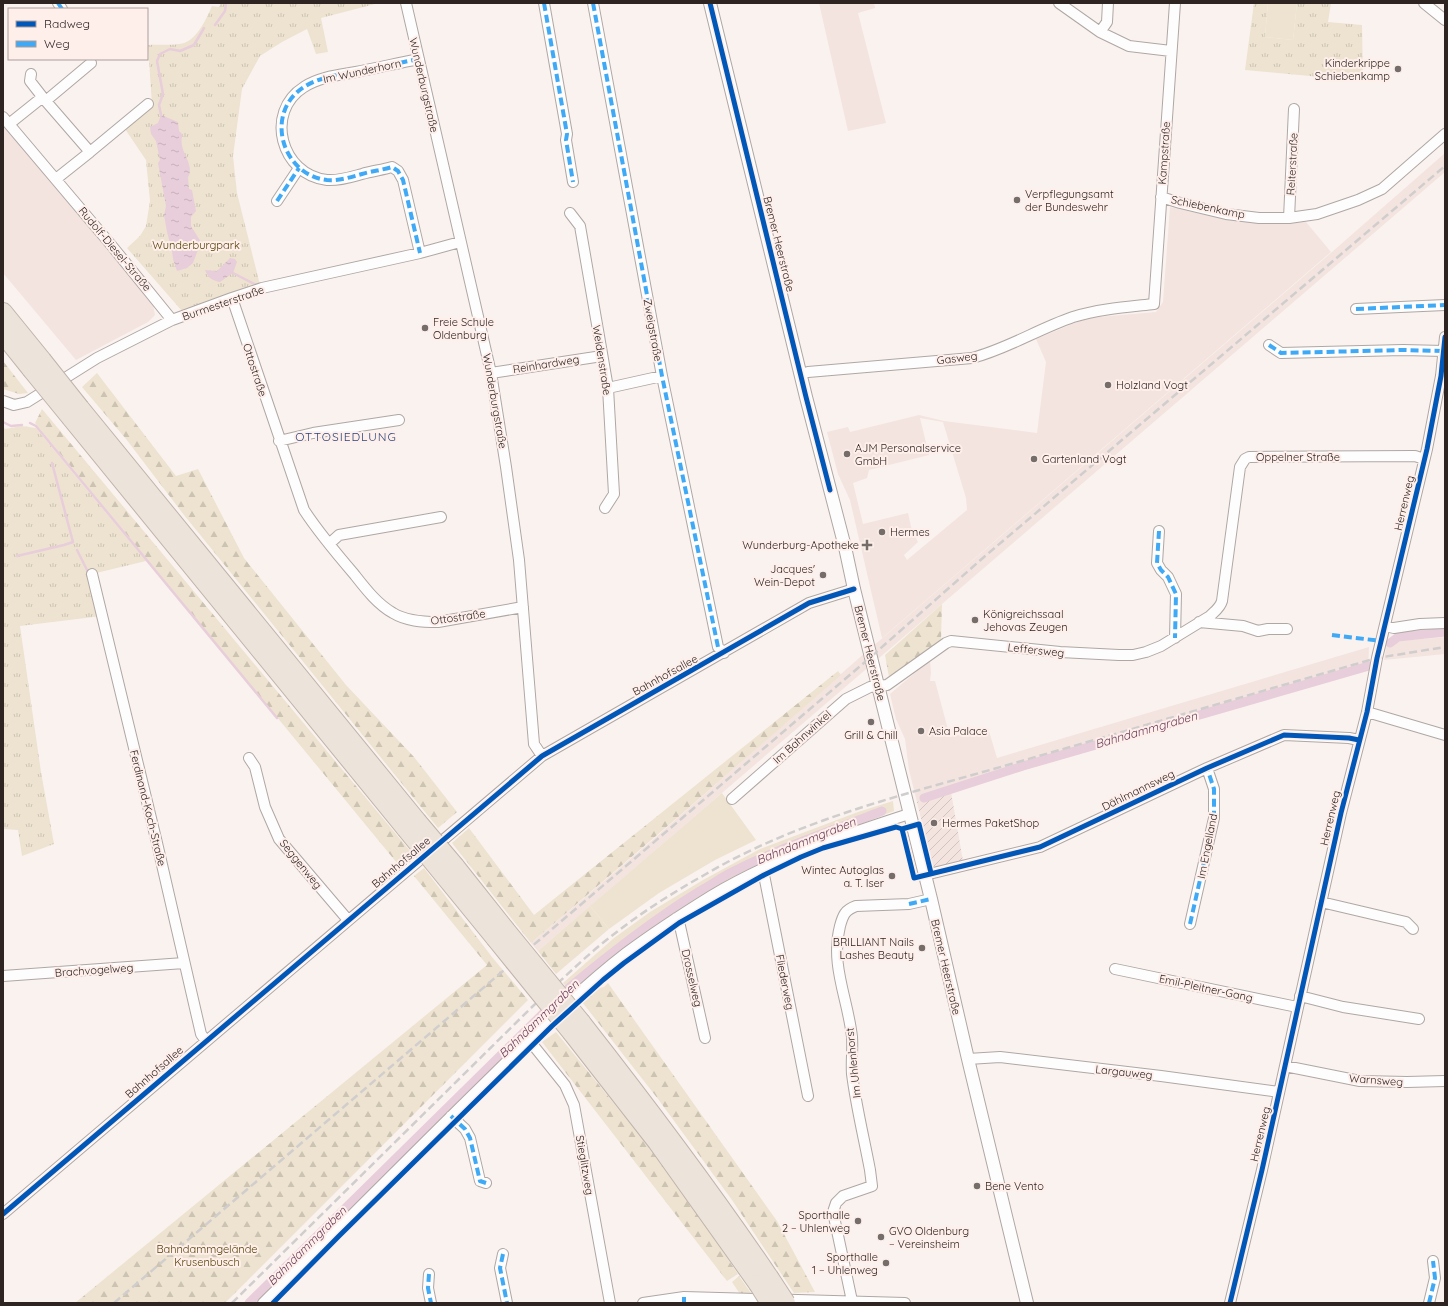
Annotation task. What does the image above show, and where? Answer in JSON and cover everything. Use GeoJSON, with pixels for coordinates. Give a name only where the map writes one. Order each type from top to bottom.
{"type":"FeatureCollection","features":[{"type":"Feature","properties":{"kind":"highway"},"geometry":{"type":"LineString","coordinates":[[3,312],[37,365],[500,934],[663,1128],[733,1223],[764,1280],[770,1303]]}},
{"type":"Feature","properties":{"kind":"highway"},"geometry":{"type":"LineString","coordinates":[[3,334],[37,365]]}},
{"type":"Feature","properties":{"kind":"highway"},"geometry":{"type":"LineString","coordinates":[[764,1280],[786,1303]]}},
{"type":"Feature","properties":{"kind":"street","name":"Wunderburgstraße"},"geometry":{"type":"LineString","coordinates":[[406,3],[491,373],[519,560],[534,744],[542,756]]}},
{"type":"Feature","properties":{"kind":"street"},"geometry":{"type":"LineString","coordinates":[[544,3],[567,134],[566,140],[573,182]]}},
{"type":"Feature","properties":{"kind":"street","name":"Zweigstraße"},"geometry":{"type":"LineString","coordinates":[[593,3],[662,376],[718,646],[724,653]]}},
{"type":"Feature","properties":{"kind":"street","name":"Bremer Heerstraße"},"geometry":{"type":"LineString","coordinates":[[710,3],[800,374],[844,541],[854,588],[931,898],[968,1059],[1028,1303]]}},
{"type":"Feature","properties":{"kind":"street"},"geometry":{"type":"LineString","coordinates":[[1059,3],[1100,32],[1129,46],[1171,51]]}},
{"type":"Feature","properties":{"kind":"street"},"geometry":{"type":"LineString","coordinates":[[1100,32],[1107,22],[1108,3]]}},
{"type":"Feature","properties":{"kind":"street","name":"Kampstraße"},"geometry":{"type":"LineString","coordinates":[[1154,304],[1175,3]]}},
{"type":"Feature","properties":{"kind":"street"},"geometry":{"type":"LineString","coordinates":[[1424,3],[1445,20]]}},
{"type":"Feature","properties":{"kind":"street","name":"Im Wunderhorn"},"geometry":{"type":"LineString","coordinates":[[418,59],[329,77],[303,87],[295,94],[285,108],[281,133],[285,150],[289,157],[299,168],[309,175],[328,180],[352,177],[392,167],[398,171],[403,180],[420,253]]}},
{"type":"Feature","properties":{"kind":"street","name":"Rudolf-Diesel-Straße"},"geometry":{"type":"LineString","coordinates":[[92,63],[48,99],[38,100],[6,120],[150,291],[172,320]]}},
{"type":"Feature","properties":{"kind":"street"},"geometry":{"type":"LineString","coordinates":[[31,74],[30,81],[90,152]]}},
{"type":"Feature","properties":{"kind":"street"},"geometry":{"type":"LineString","coordinates":[[56,179],[148,104]]}},
{"type":"Feature","properties":{"kind":"street","name":"Reiterstraße"},"geometry":{"type":"LineString","coordinates":[[1289,218],[1294,109]]}},
{"type":"Feature","properties":{"kind":"street","name":"Schiebenkamp"},"geometry":{"type":"LineString","coordinates":[[1161,197],[1226,214],[1259,218],[1304,217],[1330,210],[1375,193],[1388,184],[1445,134]]}},
{"type":"Feature","properties":{"kind":"street"},"geometry":{"type":"LineString","coordinates":[[277,201],[299,168]]}},
{"type":"Feature","properties":{"kind":"street","name":"Weidenstraße"},"geometry":{"type":"LineString","coordinates":[[570,213],[580,226],[608,388],[614,494],[605,508]]}},
{"type":"Feature","properties":{"kind":"street","name":"Burmesterstraße"},"geometry":{"type":"LineString","coordinates":[[3,401],[14,405],[27,402],[97,358],[172,320],[232,298],[262,288],[420,253],[460,242]]}},
{"type":"Feature","properties":{"kind":"street","name":"Ottostraße"},"geometry":{"type":"LineString","coordinates":[[232,298],[279,441],[304,510],[318,531],[375,598],[386,608],[407,619],[438,622],[523,607]]}},
{"type":"Feature","properties":{"kind":"street","name":"Gasweg"},"geometry":{"type":"LineString","coordinates":[[800,374],[808,372],[972,358],[990,353],[1072,317],[1092,312],[1154,304]]}},
{"type":"Feature","properties":{"kind":"street"},"geometry":{"type":"LineString","coordinates":[[1356,309],[1445,305]]}},
{"type":"Feature","properties":{"kind":"street","name":"Herrenweg"},"geometry":{"type":"LineString","coordinates":[[1230,1303],[1341,814],[1367,712],[1384,626],[1424,459],[1437,400],[1445,337]]}},
{"type":"Feature","properties":{"kind":"street"},"geometry":{"type":"LineString","coordinates":[[1269,345],[1281,353],[1403,350],[1444,351]]}},
{"type":"Feature","properties":{"kind":"street","name":"Reinhardweg"},"geometry":{"type":"LineString","coordinates":[[491,373],[602,356]]}},
{"type":"Feature","properties":{"kind":"street"},"geometry":{"type":"LineString","coordinates":[[608,388],[662,376]]}},
{"type":"Feature","properties":{"kind":"street"},"geometry":{"type":"LineString","coordinates":[[279,441],[313,433],[399,420]]}},
{"type":"Feature","properties":{"kind":"street","name":"Oppelner Straße"},"geometry":{"type":"LineString","coordinates":[[1222,601],[1240,467],[1245,459],[1249,457],[1415,456],[1424,459]]}},
{"type":"Feature","properties":{"kind":"street"},"geometry":{"type":"LineString","coordinates":[[329,544],[339,535],[441,517]]}},
{"type":"Feature","properties":{"kind":"street"},"geometry":{"type":"LineString","coordinates":[[1159,532],[1157,563],[1168,577],[1176,594],[1175,638]]}},
{"type":"Feature","properties":{"kind":"street","name":"Ferdinand-Koch-Straße"},"geometry":{"type":"LineString","coordinates":[[92,574],[157,843],[201,1034],[206,1041]]}},
{"type":"Feature","properties":{"kind":"street","name":"Bahnhofsallee"},"geometry":{"type":"LineString","coordinates":[[3,1214],[542,756],[809,603],[854,588]]}},
{"type":"Feature","properties":{"kind":"street","name":"Leffersweg"},"geometry":{"type":"LineString","coordinates":[[878,686],[887,685],[946,642],[951,641],[1060,652],[1118,655],[1146,652],[1175,638],[1217,610],[1222,601]]}},
{"type":"Feature","properties":{"kind":"street"},"geometry":{"type":"LineString","coordinates":[[1199,622],[1243,626],[1258,631],[1268,629],[1287,629]]}},
{"type":"Feature","properties":{"kind":"street"},"geometry":{"type":"LineString","coordinates":[[1384,626],[1394,628],[1420,624],[1445,623]]}},
{"type":"Feature","properties":{"kind":"street","name":"Im Bahnwinkel"},"geometry":{"type":"LineString","coordinates":[[732,799],[846,698],[870,687],[878,686]]}},
{"type":"Feature","properties":{"kind":"street"},"geometry":{"type":"LineString","coordinates":[[1367,712],[1445,735]]}},
{"type":"Feature","properties":{"kind":"street","name":"Dählmannsweg"},"geometry":{"type":"LineString","coordinates":[[925,875],[1040,847],[1207,768],[1284,735],[1350,738],[1359,740]]}},
{"type":"Feature","properties":{"kind":"street","name":"Seggenweg"},"geometry":{"type":"LineString","coordinates":[[248,758],[255,767],[265,807],[279,839],[348,920]]}},
{"type":"Feature","properties":{"kind":"street","name":"Im Engelland"},"geometry":{"type":"LineString","coordinates":[[1190,924],[1214,818],[1214,789],[1207,768]]}},
{"type":"Feature","properties":{"kind":"street"},"geometry":{"type":"LineString","coordinates":[[269,1301],[451,1116],[529,1040],[612,964],[676,918],[712,895],[761,869],[822,843],[909,814]]}},
{"type":"Feature","properties":{"kind":"street","name":"Fliederweg"},"geometry":{"type":"LineString","coordinates":[[761,869],[808,1096]]}},
{"type":"Feature","properties":{"kind":"street","name":"Im Uhlenhorst"},"geometry":{"type":"LineString","coordinates":[[852,1301],[833,1212],[836,1203],[844,1196],[872,1186],[852,1075],[852,1038],[837,963],[838,936],[843,916],[848,908],[856,906],[909,904],[931,898]]}},
{"type":"Feature","properties":{"kind":"street"},"geometry":{"type":"LineString","coordinates":[[1321,902],[1406,922],[1413,929]]}},
{"type":"Feature","properties":{"kind":"street","name":"Drosselweg"},"geometry":{"type":"LineString","coordinates":[[676,918],[680,926],[705,1038]]}},
{"type":"Feature","properties":{"kind":"street","name":"Brachvogelweg"},"geometry":{"type":"LineString","coordinates":[[3,976],[184,963]]}},
{"type":"Feature","properties":{"kind":"street","name":"Emil-Pleitner-Gang"},"geometry":{"type":"LineString","coordinates":[[1115,969],[1297,1007]]}},
{"type":"Feature","properties":{"kind":"street"},"geometry":{"type":"LineString","coordinates":[[1300,996],[1343,1007],[1419,1019]]}},
{"type":"Feature","properties":{"kind":"street","name":"Stieglitzweg"},"geometry":{"type":"LineString","coordinates":[[529,1040],[565,1085],[574,1105],[610,1303]]}},
{"type":"Feature","properties":{"kind":"street","name":"Largauweg"},"geometry":{"type":"LineString","coordinates":[[968,1059],[1000,1057],[1279,1092]]}},
{"type":"Feature","properties":{"kind":"street","name":"Warnsweg"},"geometry":{"type":"LineString","coordinates":[[1284,1066],[1360,1081],[1445,1081]]}},
{"type":"Feature","properties":{"kind":"street"},"geometry":{"type":"LineString","coordinates":[[451,1116],[465,1129],[470,1138],[480,1181],[486,1183]]}},
{"type":"Feature","properties":{"kind":"street"},"geometry":{"type":"LineString","coordinates":[[503,1254],[500,1268],[507,1303]]}},
{"type":"Feature","properties":{"kind":"street"},"geometry":{"type":"LineString","coordinates":[[1429,1303],[1435,1278],[1433,1261]]}},
{"type":"Feature","properties":{"kind":"street"},"geometry":{"type":"LineString","coordinates":[[429,1274],[428,1288],[431,1303]]}},
{"type":"Feature","properties":{"kind":"street"},"geometry":{"type":"LineString","coordinates":[[643,1303],[684,1300],[852,1301],[905,1303]]}},
{"type":"Feature","properties":{"kind":"shaded area"},"geometry":{"type":"Polygon","coordinates":[[[819,3],[874,3],[875,8],[858,13],[886,123],[848,131],[819,3]]]}},
{"type":"Feature","properties":{"kind":"shaded area"},"geometry":{"type":"Polygon","coordinates":[[[3,125],[152,300],[155,315],[148,322],[76,360],[3,273],[3,125]]]}},
{"type":"Feature","properties":{"kind":"shaded area"},"geometry":{"type":"Polygon","coordinates":[[[1445,153],[1445,172],[538,951],[531,943],[656,837],[858,659],[1332,252],[1445,153]]]}},
{"type":"Feature","properties":{"kind":"shaded area"},"geometry":{"type":"Polygon","coordinates":[[[1170,207],[1232,221],[1270,224],[1306,222],[1331,252],[882,638],[850,500],[838,474],[827,432],[848,427],[850,432],[919,415],[944,421],[1037,433],[1046,362],[1036,339],[1087,318],[1156,312],[1163,302],[1170,207]],[[920,418],[929,455],[869,470],[867,478],[853,483],[863,524],[908,513],[912,531],[918,542],[904,555],[907,560],[967,510],[966,498],[943,422],[920,418]]]}},
{"type":"Feature","properties":{"kind":"shaded area"},"geometry":{"type":"Polygon","coordinates":[[[1445,637],[1445,654],[1384,660],[1387,642],[1445,637]]]}},
{"type":"Feature","properties":{"kind":"shaded area"},"geometry":{"type":"Polygon","coordinates":[[[1369,647],[1368,669],[917,802],[909,770],[905,739],[896,719],[890,694],[930,660],[930,681],[935,681],[950,737],[988,728],[997,758],[1369,647]]]}},
{"type":"Feature","properties":{"kind":"shaded area"},"geometry":{"type":"Polygon","coordinates":[[[951,792],[963,861],[933,868],[917,802],[951,792]]]}},
{"type":"Feature","properties":{"kind":"green space","name":"Wunderburgpark"},"geometry":{"type":"Polygon","coordinates":[[[221,3],[379,3],[321,18],[328,52],[316,54],[307,29],[260,56],[242,89],[233,156],[237,193],[260,285],[182,311],[127,248],[140,236],[146,226],[150,201],[146,160],[125,129],[152,105],[148,45],[175,44],[189,41],[201,28],[212,6],[219,7],[221,3]]]}},
{"type":"Feature","properties":{"kind":"green space"},"geometry":{"type":"Polygon","coordinates":[[[1254,3],[1268,3],[1265,37],[1293,40],[1297,3],[1331,3],[1328,22],[1362,25],[1363,81],[1245,70],[1254,3]]]}},
{"type":"Feature","properties":{"kind":"green space"},"geometry":{"type":"Polygon","coordinates":[[[1268,3],[1297,3],[1293,40],[1265,37],[1268,3]]]}},
{"type":"Feature","properties":{"kind":"green space"},"geometry":{"type":"Polygon","coordinates":[[[3,361],[28,393],[19,394],[3,389],[3,361]]]}},
{"type":"Feature","properties":{"kind":"green space"},"geometry":{"type":"Polygon","coordinates":[[[97,373],[176,476],[198,469],[244,558],[346,685],[414,757],[457,812],[438,828],[184,515],[126,439],[82,387],[97,373]]]}},
{"type":"Feature","properties":{"kind":"green space"},"geometry":{"type":"Polygon","coordinates":[[[42,409],[411,852],[397,863],[35,423],[42,409]]]}},
{"type":"Feature","properties":{"kind":"green space"},"geometry":{"type":"Polygon","coordinates":[[[3,426],[5,429],[22,426],[36,428],[146,561],[92,574],[102,616],[20,626],[41,772],[54,844],[22,856],[18,830],[3,829],[3,426]]]}},
{"type":"Feature","properties":{"kind":"green space"},"geometry":{"type":"Polygon","coordinates":[[[942,604],[941,640],[889,677],[885,655],[942,604]]]}},
{"type":"Feature","properties":{"kind":"green space"},"geometry":{"type":"Polygon","coordinates":[[[838,671],[841,675],[531,943],[452,843],[469,828],[534,915],[838,671]]]}},
{"type":"Feature","properties":{"kind":"green space"},"geometry":{"type":"Polygon","coordinates":[[[722,793],[756,840],[715,860],[659,893],[609,929],[590,906],[722,793]]]}},
{"type":"Feature","properties":{"kind":"green space"},"geometry":{"type":"Polygon","coordinates":[[[893,801],[894,811],[823,838],[760,865],[572,993],[563,983],[614,938],[650,912],[703,880],[760,849],[858,812],[893,801]]]}},
{"type":"Feature","properties":{"kind":"green space","name":"Bahndammgelände Krusenbusch"},"geometry":{"type":"Polygon","coordinates":[[[424,868],[492,957],[528,1000],[225,1303],[75,1303],[487,965],[414,876],[424,868]]]}},
{"type":"Feature","properties":{"kind":"green space"},"geometry":{"type":"Polygon","coordinates":[[[590,906],[609,929],[556,974],[538,951],[590,906]]]}},
{"type":"Feature","properties":{"kind":"green space"},"geometry":{"type":"Polygon","coordinates":[[[608,983],[777,1221],[815,1292],[794,1293],[732,1200],[658,1099],[582,1002],[599,988],[604,987],[608,983]]]}},
{"type":"Feature","properties":{"kind":"green space"},"geometry":{"type":"Polygon","coordinates":[[[556,1032],[664,1165],[738,1274],[727,1281],[542,1042],[556,1032]]]}},
{"type":"Feature","properties":{"kind":"green space"},"geometry":{"type":"Polygon","coordinates":[[[739,1276],[758,1303],[746,1303],[732,1282],[739,1276]]]}},
{"type":"Feature","properties":{"kind":"water"},"geometry":{"type":"Polygon","coordinates":[[[161,115],[178,122],[179,131],[183,135],[182,146],[190,167],[188,177],[189,189],[192,190],[196,211],[191,217],[191,226],[201,242],[193,263],[187,268],[177,271],[164,215],[166,206],[158,163],[160,160],[156,141],[151,134],[150,127],[158,123],[161,115]]]}},
{"type":"Feature","properties":{"kind":"water"},"geometry":{"type":"Polygon","coordinates":[[[230,258],[235,259],[237,262],[233,273],[220,282],[209,277],[205,270],[217,271],[230,258]]]}},
{"type":"Feature","properties":{"kind":"waterway"},"geometry":{"type":"LineString","coordinates":[[215,25],[225,11],[226,3]]}},
{"type":"Feature","properties":{"kind":"waterway"},"geometry":{"type":"LineString","coordinates":[[161,115],[159,105],[163,94],[157,61],[160,54],[170,49],[180,51],[194,45],[204,28]]}},
{"type":"Feature","properties":{"kind":"waterway"},"geometry":{"type":"LineString","coordinates":[[233,273],[256,285]]}},
{"type":"Feature","properties":{"kind":"waterway"},"geometry":{"type":"LineString","coordinates":[[3,422],[11,426],[22,425]]}},
{"type":"Feature","properties":{"kind":"waterway"},"geometry":{"type":"LineString","coordinates":[[30,423],[36,426],[277,718]]}},
{"type":"Feature","properties":{"kind":"waterway"},"geometry":{"type":"LineString","coordinates":[[17,556],[73,542],[52,463]]}},
{"type":"Feature","properties":{"kind":"waterway"},"geometry":{"type":"LineString","coordinates":[[77,550],[88,572]]}},
{"type":"Feature","properties":{"kind":"waterway","name":"Bahndammgraben"},"geometry":{"type":"LineString","coordinates":[[1390,643],[1398,637],[1445,632]]}},
{"type":"Feature","properties":{"kind":"waterway","name":"Bahndammgraben"},"geometry":{"type":"LineString","coordinates":[[924,798],[1023,766],[1369,666]]}},
{"type":"Feature","properties":{"kind":"waterway","name":"Bahndammgraben"},"geometry":{"type":"LineString","coordinates":[[249,1303],[571,986],[617,949],[681,903],[730,873],[786,848],[882,811]]}},
{"type":"Feature","properties":{"kind":"railway"},"geometry":{"type":"LineString","coordinates":[[114,1303],[865,662],[984,557],[1445,166]]}},
{"type":"Feature","properties":{"kind":"railway"},"geometry":{"type":"LineString","coordinates":[[232,1303],[533,1006],[580,963],[620,929],[644,912],[706,874],[779,838],[816,823],[894,797],[1377,658],[1445,647]]}},
{"type":"Feature","properties":{"kind":"marked path"},"geometry":{"type":"LineString","coordinates":[[58,3],[61,8]]}},
{"type":"Feature","properties":{"kind":"marked path"},"geometry":{"type":"LineString","coordinates":[[544,3],[567,134],[566,140],[573,182]]}},
{"type":"Feature","properties":{"kind":"marked path"},"geometry":{"type":"LineString","coordinates":[[593,3],[662,376],[718,647],[724,653]]}},
{"type":"Feature","properties":{"kind":"marked path"},"geometry":{"type":"LineString","coordinates":[[419,59],[316,81],[304,87],[292,98],[284,111],[282,126],[283,141],[289,155],[298,167],[311,176],[327,180],[336,180],[392,167],[398,171],[403,180],[420,253]]}},
{"type":"Feature","properties":{"kind":"marked path"},"geometry":{"type":"LineString","coordinates":[[277,201],[299,168]]}},
{"type":"Feature","properties":{"kind":"marked path"},"geometry":{"type":"LineString","coordinates":[[1356,309],[1445,305]]}},
{"type":"Feature","properties":{"kind":"marked path"},"geometry":{"type":"LineString","coordinates":[[1269,345],[1281,353],[1403,350],[1444,351]]}},
{"type":"Feature","properties":{"kind":"marked path"},"geometry":{"type":"LineString","coordinates":[[1159,531],[1157,563],[1168,577],[1176,594],[1175,638]]}},
{"type":"Feature","properties":{"kind":"marked path"},"geometry":{"type":"LineString","coordinates":[[1332,635],[1381,641]]}},
{"type":"Feature","properties":{"kind":"marked path"},"geometry":{"type":"LineString","coordinates":[[1190,924],[1214,818],[1214,789],[1207,768]]}},
{"type":"Feature","properties":{"kind":"marked path"},"geometry":{"type":"LineString","coordinates":[[909,904],[931,899]]}},
{"type":"Feature","properties":{"kind":"marked path"},"geometry":{"type":"LineString","coordinates":[[451,1116],[465,1129],[470,1138],[480,1181],[486,1183]]}},
{"type":"Feature","properties":{"kind":"marked path"},"geometry":{"type":"LineString","coordinates":[[503,1254],[500,1268],[507,1303]]}},
{"type":"Feature","properties":{"kind":"marked path"},"geometry":{"type":"LineString","coordinates":[[1429,1303],[1435,1278],[1433,1261]]}},
{"type":"Feature","properties":{"kind":"marked path"},"geometry":{"type":"LineString","coordinates":[[429,1274],[428,1288],[431,1303]]}},
{"type":"Feature","properties":{"kind":"marked path"},"geometry":{"type":"LineString","coordinates":[[684,1297],[684,1303]]}},
{"type":"Feature","properties":{"kind":"cycle path"},"geometry":{"type":"LineString","coordinates":[[710,3],[830,490]]}},
{"type":"Feature","properties":{"kind":"cycle path"},"geometry":{"type":"LineString","coordinates":[[1230,1303],[1262,1170],[1341,813],[1367,712],[1377,658],[1427,449],[1441,376],[1445,337]]}},
{"type":"Feature","properties":{"kind":"cycle path"},"geometry":{"type":"LineString","coordinates":[[3,1214],[542,756],[809,603],[854,589]]}},
{"type":"Feature","properties":{"kind":"cycle path"},"geometry":{"type":"LineString","coordinates":[[902,829],[914,878],[1040,847],[1207,768],[1284,735],[1349,738],[1359,740]]}},
{"type":"Feature","properties":{"kind":"cycle path"},"geometry":{"type":"LineString","coordinates":[[273,1303],[552,1026],[603,980],[679,923],[764,875],[801,857],[823,848],[896,827],[902,829],[919,824],[931,873]]}},
{"type":"Feature","properties":{"kind":"place","name":"Kinderkrippe Schiebenkamp"},"geometry":{"type":"Point","coordinates":[1398,69]}},
{"type":"Feature","properties":{"kind":"place","name":"Verpflegungsamt der Bundeswehr"},"geometry":{"type":"Point","coordinates":[1017,200]}},
{"type":"Feature","properties":{"kind":"place","name":"Freie Schule Oldenburg"},"geometry":{"type":"Point","coordinates":[425,328]}},
{"type":"Feature","properties":{"kind":"place","name":"Holzland Vogt"},"geometry":{"type":"Point","coordinates":[1108,385]}},
{"type":"Feature","properties":{"kind":"place","name":"AJM Personalservice GmbH"},"geometry":{"type":"Point","coordinates":[847,454]}},
{"type":"Feature","properties":{"kind":"place","name":"Gartenland Vogt"},"geometry":{"type":"Point","coordinates":[1034,459]}},
{"type":"Feature","properties":{"kind":"place","name":"Hermes"},"geometry":{"type":"Point","coordinates":[882,532]}},
{"type":"Feature","properties":{"kind":"place","name":"Wunderburg-Apotheke"},"geometry":{"type":"Point","coordinates":[867,545]}},
{"type":"Feature","properties":{"kind":"place","name":"Jacques' Wein-Depot"},"geometry":{"type":"Point","coordinates":[823,575]}},
{"type":"Feature","properties":{"kind":"place","name":"Königreichssaal Jehovas Zeugen"},"geometry":{"type":"Point","coordinates":[975,620]}},
{"type":"Feature","properties":{"kind":"place","name":"Grill & Chill"},"geometry":{"type":"Point","coordinates":[871,722]}},
{"type":"Feature","properties":{"kind":"place","name":"Asia Palace"},"geometry":{"type":"Point","coordinates":[921,731]}},
{"type":"Feature","properties":{"kind":"place","name":"Hermes PaketShop"},"geometry":{"type":"Point","coordinates":[934,823]}},
{"type":"Feature","properties":{"kind":"place","name":"Wintec Autoglas a. T. Iser"},"geometry":{"type":"Point","coordinates":[892,876]}},
{"type":"Feature","properties":{"kind":"place","name":"BRILLIANT Nails Lashes Beauty"},"geometry":{"type":"Point","coordinates":[922,948]}},
{"type":"Feature","properties":{"kind":"place","name":"Bene Vento"},"geometry":{"type":"Point","coordinates":[977,1186]}},
{"type":"Feature","properties":{"kind":"place","name":"Sporthalle 2 – Uhlenweg"},"geometry":{"type":"Point","coordinates":[858,1221]}},
{"type":"Feature","properties":{"kind":"place","name":"GVO Oldenburg – Vereinsheim"},"geometry":{"type":"Point","coordinates":[881,1237]}},
{"type":"Feature","properties":{"kind":"place","name":"Sporthalle 1 – Uhlenweg"},"geometry":{"type":"Point","coordinates":[886,1263]}},
{"type":"Feature","properties":{"kind":"district","name":"OTTOSIEDLUNG"},"geometry":{"type":"Point","coordinates":[346,437]}}]}
